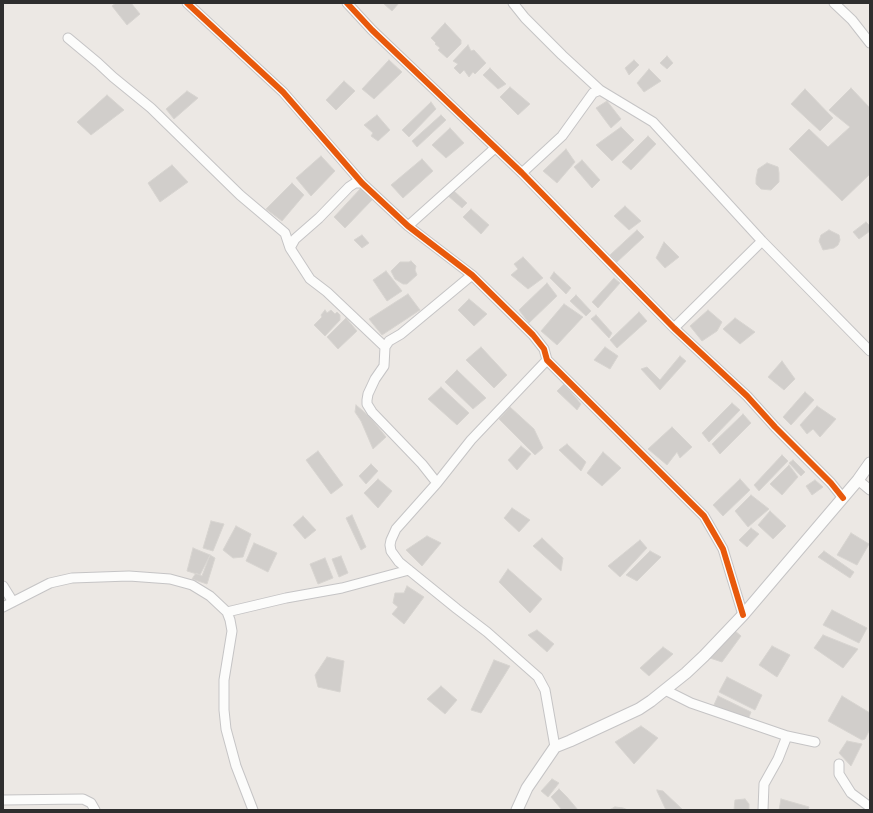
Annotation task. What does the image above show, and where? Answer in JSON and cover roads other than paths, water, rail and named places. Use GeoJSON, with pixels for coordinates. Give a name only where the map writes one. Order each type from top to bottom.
{"type":"FeatureCollection","features":[{"type":"Feature","properties":{"kind":"street"},"geometry":{"type":"LineString","coordinates":[[187,3],[283,92],[362,183],[408,226],[472,275],[533,335],[544,349],[547,360],[704,516],[723,549],[743,615]]}},
{"type":"Feature","properties":{"kind":"street"},"geometry":{"type":"LineString","coordinates":[[347,3],[372,30],[522,173],[674,328],[747,396],[831,483],[843,498]]}},
{"type":"Feature","properties":{"kind":"street"},"geometry":{"type":"LineString","coordinates":[[513,3],[525,18],[600,90],[652,122],[762,241],[870,351]]}},
{"type":"Feature","properties":{"kind":"street"},"geometry":{"type":"LineString","coordinates":[[834,3],[852,20],[870,43]]}},
{"type":"Feature","properties":{"kind":"street"},"geometry":{"type":"LineString","coordinates":[[68,38],[152,108],[240,195],[284,234],[290,248],[310,279],[385,347]]}},
{"type":"Feature","properties":{"kind":"street"},"geometry":{"type":"LineString","coordinates":[[522,173],[562,136],[593,93],[600,90]]}},
{"type":"Feature","properties":{"kind":"street"},"geometry":{"type":"LineString","coordinates":[[408,226],[495,148]]}},
{"type":"Feature","properties":{"kind":"street"},"geometry":{"type":"LineString","coordinates":[[290,248],[295,239],[320,218],[349,187],[355,183],[362,183]]}},
{"type":"Feature","properties":{"kind":"street"},"geometry":{"type":"LineString","coordinates":[[674,328],[762,241]]}},
{"type":"Feature","properties":{"kind":"street"},"geometry":{"type":"LineString","coordinates":[[437,484],[422,464],[372,412],[367,404],[368,394],[374,379],[384,366],[385,347],[389,341],[401,334],[472,275]]}},
{"type":"Feature","properties":{"kind":"street"},"geometry":{"type":"LineString","coordinates":[[547,360],[471,440],[437,484],[396,529],[391,540],[391,551],[399,562],[488,632],[538,677],[545,690],[555,747]]}},
{"type":"Feature","properties":{"kind":"street"},"geometry":{"type":"LineString","coordinates":[[517,810],[527,788],[555,747],[639,709],[665,690],[704,656],[743,615],[843,498],[870,464]]}},
{"type":"Feature","properties":{"kind":"street"},"geometry":{"type":"LineString","coordinates":[[858,480],[870,490]]}},
{"type":"Feature","properties":{"kind":"street"},"geometry":{"type":"LineString","coordinates":[[227,612],[286,598],[342,588],[409,570]]}},
{"type":"Feature","properties":{"kind":"street"},"geometry":{"type":"LineString","coordinates":[[3,607],[50,584],[72,578],[129,576],[157,577],[192,585],[210,596],[227,612],[230,620],[232,631],[224,680],[224,710],[226,729],[236,766],[253,810]]}},
{"type":"Feature","properties":{"kind":"street"},"geometry":{"type":"LineString","coordinates":[[3,586],[13,602]]}},
{"type":"Feature","properties":{"kind":"street"},"geometry":{"type":"LineString","coordinates":[[665,690],[691,703],[787,736],[815,742]]}},
{"type":"Feature","properties":{"kind":"street"},"geometry":{"type":"LineString","coordinates":[[763,810],[764,784],[778,760],[787,736]]}},
{"type":"Feature","properties":{"kind":"street"},"geometry":{"type":"LineString","coordinates":[[839,764],[839,774],[851,793],[870,807]]}},
{"type":"Feature","properties":{"kind":"street"},"geometry":{"type":"LineString","coordinates":[[3,800],[74,798],[91,802],[95,810]]}}]}
